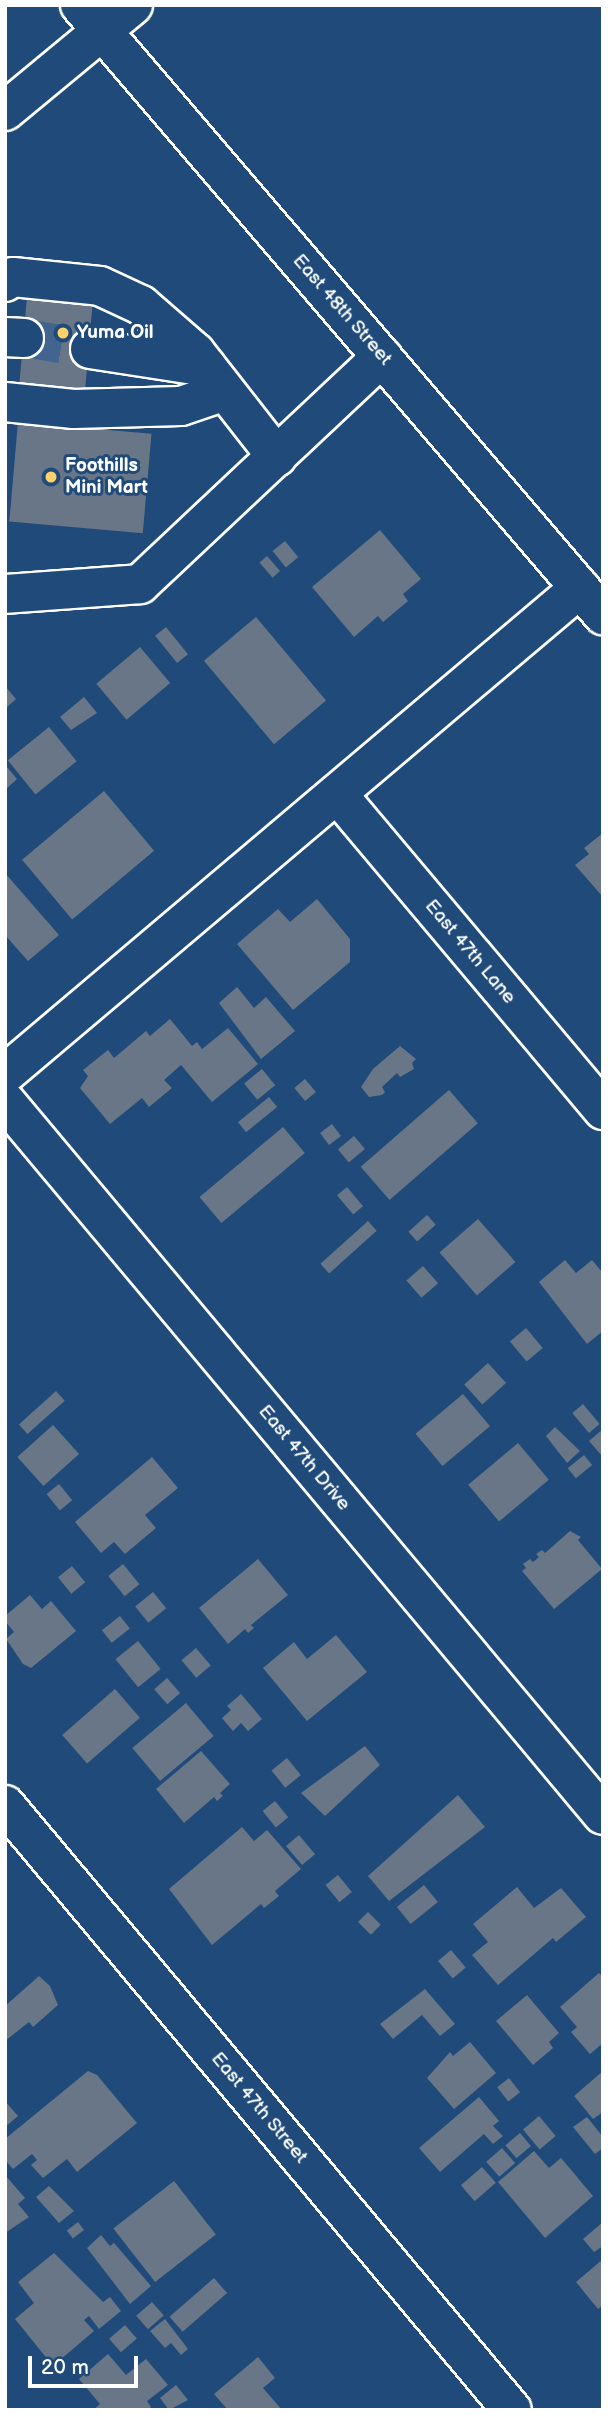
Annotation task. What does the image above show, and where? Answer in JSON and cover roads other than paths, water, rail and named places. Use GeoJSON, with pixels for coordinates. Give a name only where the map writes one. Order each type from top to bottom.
{"type":"FeatureCollection","features":[{"type":"Feature","properties":{"kind":"street"},"geometry":{"type":"LineString","coordinates":[[5,111],[91,18],[133,5]]}},
{"type":"Feature","properties":{"kind":"street","name":"East 48th Street"},"geometry":{"type":"LineString","coordinates":[[91,18],[591,602]]}},
{"type":"Feature","properties":{"kind":"street"},"geometry":{"type":"LineString","coordinates":[[5,282],[13,277],[100,286],[141,305],[216,379],[277,457]]}},
{"type":"Feature","properties":{"kind":"street"},"geometry":{"type":"LineString","coordinates":[[90,349],[216,379]]}},
{"type":"Feature","properties":{"kind":"street"},"geometry":{"type":"LineString","coordinates":[[5,594],[140,584],[382,357]]}},
{"type":"Feature","properties":{"kind":"street"},"geometry":{"type":"LineString","coordinates":[[5,402],[74,409],[181,406],[216,379]]}},
{"type":"Feature","properties":{"kind":"street"},"geometry":{"type":"LineString","coordinates":[[5,1074],[338,795],[591,602]]}},
{"type":"Feature","properties":{"kind":"street","name":"East 47th Lane"},"geometry":{"type":"LineString","coordinates":[[338,795],[603,1110]]}},
{"type":"Feature","properties":{"kind":"street","name":"East 47th Drive"},"geometry":{"type":"LineString","coordinates":[[5,1101],[603,1815]]}},
{"type":"Feature","properties":{"kind":"street","name":"East 47th Street"},"geometry":{"type":"LineString","coordinates":[[5,1805],[512,2410]]}},
{"type":"Feature","properties":{"kind":"tunnel"},"geometry":{"type":"LineString","coordinates":[[24,338],[90,349]]}},
{"type":"Feature","properties":{"kind":"place","name":"Yuma Oil"},"geometry":{"type":"Point","coordinates":[63,333]}},
{"type":"Feature","properties":{"kind":"place","name":"Foothills Mini Mart"},"geometry":{"type":"Point","coordinates":[51,477]}}]}
